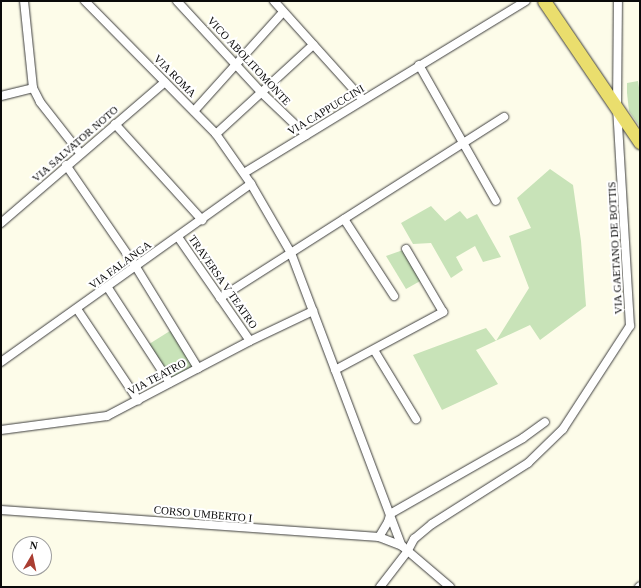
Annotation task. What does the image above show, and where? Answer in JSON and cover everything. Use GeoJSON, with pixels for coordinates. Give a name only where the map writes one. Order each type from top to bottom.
{"type":"FeatureCollection","features":[{"type":"Feature","properties":{"kind":"main road"},"geometry":{"type":"LineString","coordinates":[[544,1],[640,142]]}},
{"type":"Feature","properties":{"kind":"street"},"geometry":{"type":"LineString","coordinates":[[24,1],[33,88],[40,102],[80,153]]}},
{"type":"Feature","properties":{"kind":"street","name":"VIA ROMA"},"geometry":{"type":"LineString","coordinates":[[85,1],[216,134],[251,184],[291,253],[404,549]]}},
{"type":"Feature","properties":{"kind":"street","name":"VICO ABOLITOMONTE"},"geometry":{"type":"LineString","coordinates":[[177,1],[238,65],[262,93],[306,135]]}},
{"type":"Feature","properties":{"kind":"street"},"geometry":{"type":"LineString","coordinates":[[274,1],[363,100]]}},
{"type":"Feature","properties":{"kind":"street","name":"VIA CAPPUCCINI"},"geometry":{"type":"LineString","coordinates":[[244,173],[526,1]]}},
{"type":"Feature","properties":{"kind":"street","name":"VIA GAETANO DE BOTTIS"},"geometry":{"type":"LineString","coordinates":[[380,587],[404,549],[414,539],[432,524],[528,464],[558,434],[630,326],[618,109],[618,1]]}},
{"type":"Feature","properties":{"kind":"street"},"geometry":{"type":"LineString","coordinates":[[194,111],[238,65],[284,12]]}},
{"type":"Feature","properties":{"kind":"street"},"geometry":{"type":"LineString","coordinates":[[216,134],[262,93],[313,44]]}},
{"type":"Feature","properties":{"kind":"street"},"geometry":{"type":"LineString","coordinates":[[419,65],[496,201]]}},
{"type":"Feature","properties":{"kind":"street","name":"VIA SALVATOR NOTO"},"geometry":{"type":"LineString","coordinates":[[1,223],[80,153],[166,82]]}},
{"type":"Feature","properties":{"kind":"street"},"geometry":{"type":"LineString","coordinates":[[1,96],[33,88]]}},
{"type":"Feature","properties":{"kind":"street"},"geometry":{"type":"LineString","coordinates":[[220,298],[504,117]]}},
{"type":"Feature","properties":{"kind":"street"},"geometry":{"type":"LineString","coordinates":[[114,124],[202,220]]}},
{"type":"Feature","properties":{"kind":"street"},"geometry":{"type":"LineString","coordinates":[[66,165],[136,267],[198,368]]}},
{"type":"Feature","properties":{"kind":"street","name":"VIA FALANGA"},"geometry":{"type":"LineString","coordinates":[[1,362],[108,288],[251,184]]}},
{"type":"Feature","properties":{"kind":"street"},"geometry":{"type":"LineString","coordinates":[[344,218],[394,296]]}},
{"type":"Feature","properties":{"kind":"street","name":"TRAVERSA V TEATRO"},"geometry":{"type":"LineString","coordinates":[[178,237],[250,341]]}},
{"type":"Feature","properties":{"kind":"street"},"geometry":{"type":"LineString","coordinates":[[335,370],[443,312],[406,249]]}},
{"type":"Feature","properties":{"kind":"street"},"geometry":{"type":"LineString","coordinates":[[108,288],[170,383]]}},
{"type":"Feature","properties":{"kind":"street"},"geometry":{"type":"LineString","coordinates":[[77,309],[138,400]]}},
{"type":"Feature","properties":{"kind":"street","name":"VIA TEATRO"},"geometry":{"type":"LineString","coordinates":[[1,430],[107,416],[250,341],[313,311]]}},
{"type":"Feature","properties":{"kind":"street"},"geometry":{"type":"LineString","coordinates":[[374,350],[416,419]]}},
{"type":"Feature","properties":{"kind":"street"},"geometry":{"type":"LineString","coordinates":[[378,537],[388,522],[390,514],[523,438],[545,422]]}},
{"type":"Feature","properties":{"kind":"street","name":"CORSO UMBERTO I"},"geometry":{"type":"LineString","coordinates":[[1,510],[378,537],[404,549]]}},
{"type":"Feature","properties":{"kind":"street"},"geometry":{"type":"LineString","coordinates":[[404,549],[450,587]]}},
{"type":"Feature","properties":{"kind":"green space"},"geometry":{"type":"Polygon","coordinates":[[[638,81],[640,94],[640,127],[629,111],[627,93],[627,83],[638,81]]]}},
{"type":"Feature","properties":{"kind":"green space"},"geometry":{"type":"Polygon","coordinates":[[[550,169],[573,185],[581,241],[586,306],[540,340],[530,325],[496,341],[529,288],[509,236],[531,228],[517,198],[550,169]]]}},
{"type":"Feature","properties":{"kind":"green space"},"geometry":{"type":"Polygon","coordinates":[[[431,206],[445,221],[460,211],[467,219],[477,214],[501,257],[483,262],[475,246],[456,257],[463,270],[451,278],[431,243],[413,244],[401,223],[431,206]]]}},
{"type":"Feature","properties":{"kind":"green space"},"geometry":{"type":"Polygon","coordinates":[[[403,250],[422,280],[406,289],[386,256],[403,250]]]}},
{"type":"Feature","properties":{"kind":"green space"},"geometry":{"type":"Polygon","coordinates":[[[486,328],[496,341],[476,350],[498,384],[442,410],[413,355],[486,328]]]}},
{"type":"Feature","properties":{"kind":"green space"},"geometry":{"type":"Polygon","coordinates":[[[173,329],[198,368],[170,383],[146,346],[173,329]]]}}]}
